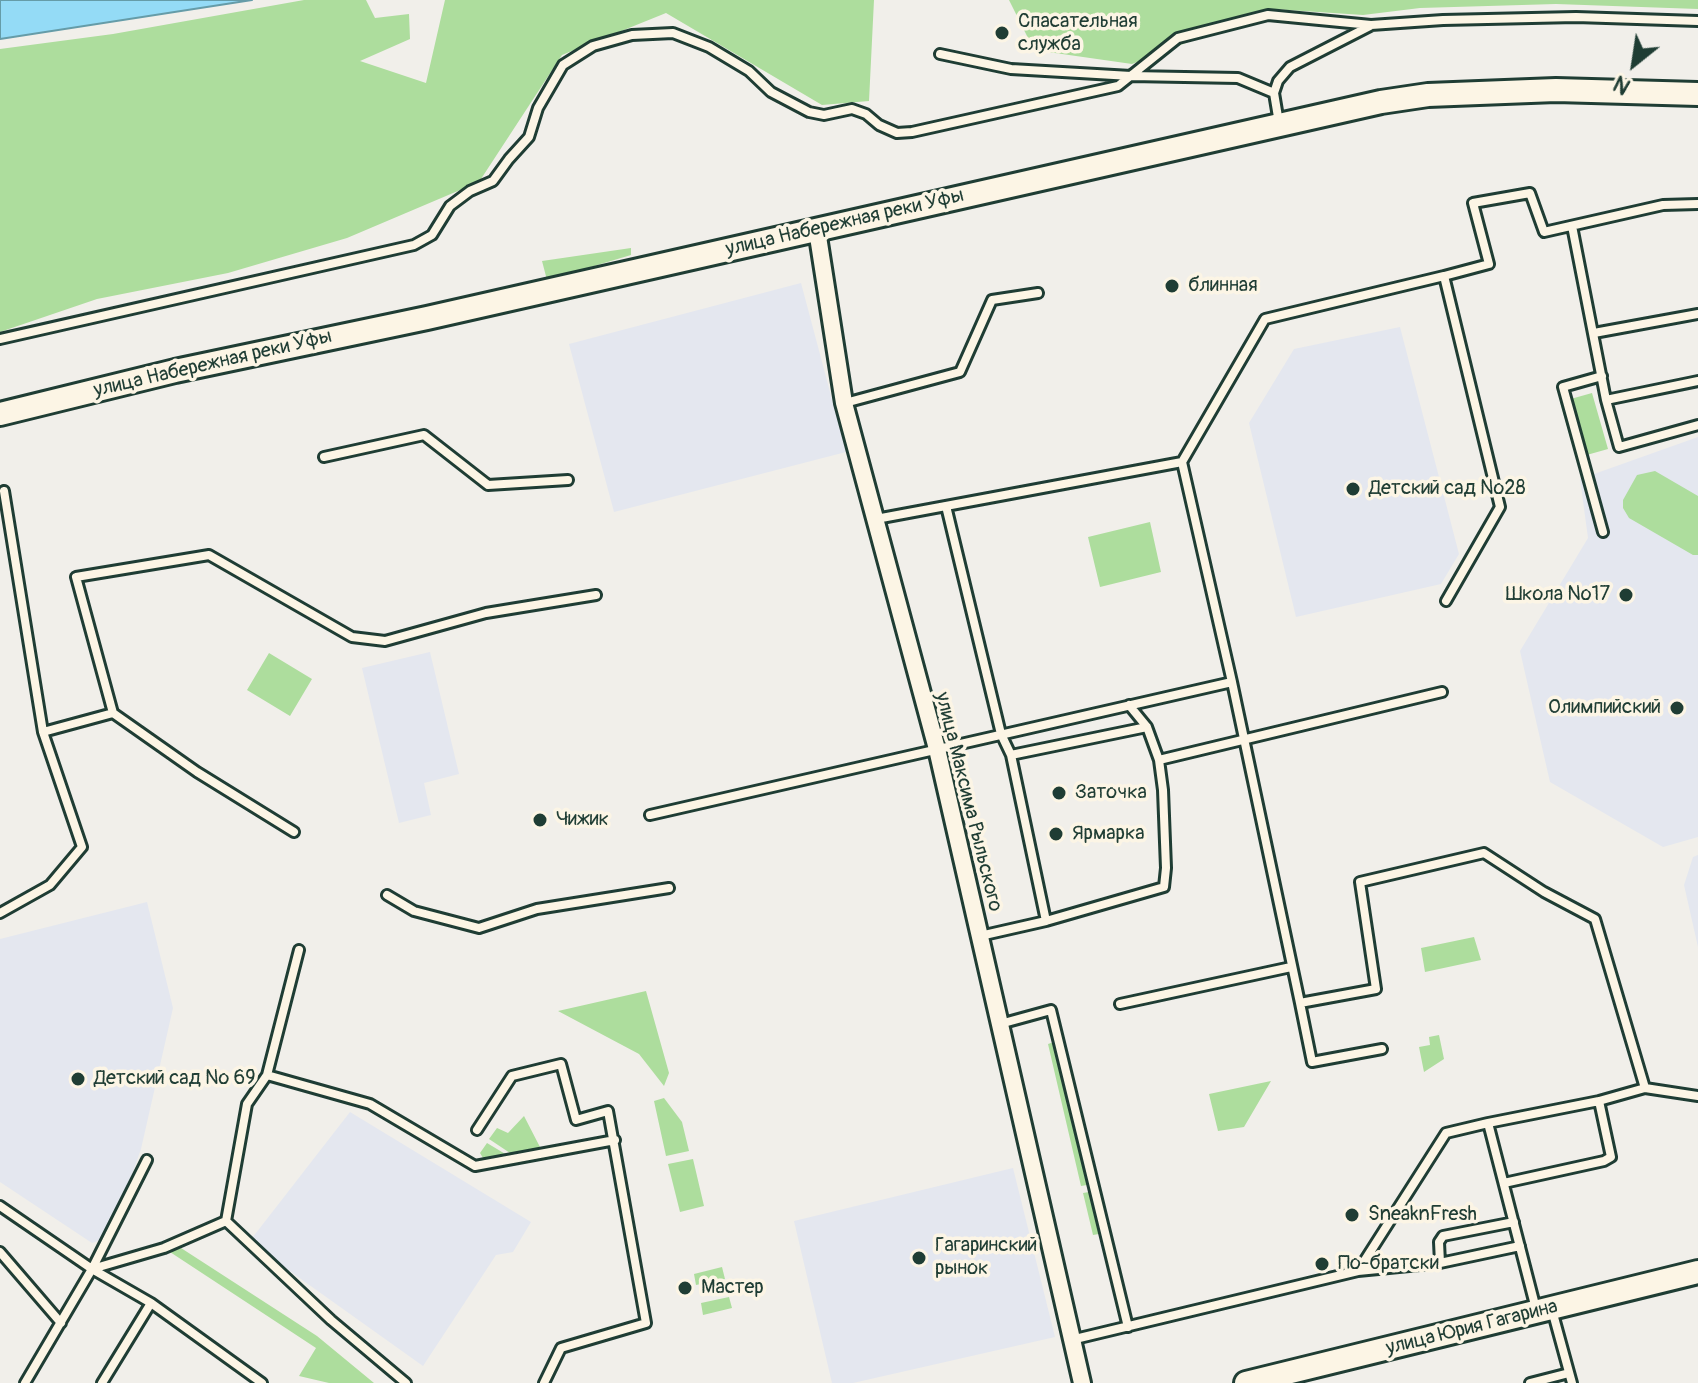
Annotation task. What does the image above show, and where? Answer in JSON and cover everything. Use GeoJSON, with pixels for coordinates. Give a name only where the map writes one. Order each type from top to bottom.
{"type":"FeatureCollection","features":[{"type":"Feature","properties":{"kind":"street","name":"улица Набережная реки Уфы"},"geometry":{"type":"LineString","coordinates":[[0,414],[175,371],[817,230],[1279,123],[1428,95],[1556,90],[1698,94]]}},
{"type":"Feature","properties":{"kind":"street","name":"улица Максима Рыльского"},"geometry":{"type":"LineString","coordinates":[[817,230],[844,403],[937,749],[1082,1383]]}},
{"type":"Feature","properties":{"kind":"street","name":"улица Юрия Гагарина"},"geometry":{"type":"LineString","coordinates":[[1246,1383],[1698,1272]]}},
{"type":"Feature","properties":{"kind":"lane"},"geometry":{"type":"LineString","coordinates":[[0,339],[414,245],[432,235],[450,206],[470,191],[493,181],[529,137],[538,108],[563,65],[593,46],[632,35],[673,33],[709,47],[749,71],[771,92],[809,112],[824,115],[852,109],[897,133],[1118,86],[1178,38],[1268,15],[1371,25],[1576,17],[1698,21]]}},
{"type":"Feature","properties":{"kind":"lane"},"geometry":{"type":"LineString","coordinates":[[1279,123],[1274,93],[1278,81],[1290,67],[1371,25]]}},
{"type":"Feature","properties":{"kind":"lane"},"geometry":{"type":"LineString","coordinates":[[940,54],[1011,69],[1238,78],[1274,93]]}},
{"type":"Feature","properties":{"kind":"lane"},"geometry":{"type":"LineString","coordinates":[[1382,1049],[1312,1062],[1245,741],[1182,462],[1265,319],[1489,264],[1473,203],[1530,193],[1544,232],[1663,205],[1698,204]]}},
{"type":"Feature","properties":{"kind":"lane"},"geometry":{"type":"LineString","coordinates":[[1572,226],[1606,400],[1619,447],[1698,425]]}},
{"type":"Feature","properties":{"kind":"lane"},"geometry":{"type":"LineString","coordinates":[[1444,276],[1500,507],[1446,601]]}},
{"type":"Feature","properties":{"kind":"lane"},"geometry":{"type":"LineString","coordinates":[[844,403],[960,372],[992,300],[1038,293]]}},
{"type":"Feature","properties":{"kind":"lane"},"geometry":{"type":"LineString","coordinates":[[1594,333],[1698,314]]}},
{"type":"Feature","properties":{"kind":"lane"},"geometry":{"type":"LineString","coordinates":[[1602,376],[1563,387],[1603,532]]}},
{"type":"Feature","properties":{"kind":"lane"},"geometry":{"type":"LineString","coordinates":[[1606,400],[1698,381]]}},
{"type":"Feature","properties":{"kind":"lane"},"geometry":{"type":"LineString","coordinates":[[324,457],[424,435],[488,485],[568,480]]}},
{"type":"Feature","properties":{"kind":"lane"},"geometry":{"type":"LineString","coordinates":[[875,519],[1182,462]]}},
{"type":"Feature","properties":{"kind":"lane"},"geometry":{"type":"LineString","coordinates":[[0,913],[50,885],[82,847],[43,732],[4,491]]}},
{"type":"Feature","properties":{"kind":"lane"},"geometry":{"type":"LineString","coordinates":[[946,506],[1001,734],[1011,755],[1046,921]]}},
{"type":"Feature","properties":{"kind":"lane"},"geometry":{"type":"LineString","coordinates":[[294,832],[197,772],[113,713],[76,577],[209,555],[352,637],[385,641],[486,613],[596,595]]}},
{"type":"Feature","properties":{"kind":"lane"},"geometry":{"type":"LineString","coordinates":[[650,815],[1232,682]]}},
{"type":"Feature","properties":{"kind":"lane"},"geometry":{"type":"LineString","coordinates":[[1159,760],[1442,692]]}},
{"type":"Feature","properties":{"kind":"lane"},"geometry":{"type":"LineString","coordinates":[[980,936],[1046,921],[1164,887],[1163,790],[1159,760],[1147,727],[1129,705]]}},
{"type":"Feature","properties":{"kind":"lane"},"geometry":{"type":"LineString","coordinates":[[43,732],[113,713]]}},
{"type":"Feature","properties":{"kind":"lane"},"geometry":{"type":"LineString","coordinates":[[1011,755],[1147,727]]}},
{"type":"Feature","properties":{"kind":"lane"},"geometry":{"type":"LineString","coordinates":[[1300,1003],[1376,989],[1360,882],[1484,853],[1544,892],[1595,919],[1645,1088]]}},
{"type":"Feature","properties":{"kind":"lane"},"geometry":{"type":"LineString","coordinates":[[387,895],[414,911],[479,928],[537,909],[669,888]]}},
{"type":"Feature","properties":{"kind":"lane"},"geometry":{"type":"LineString","coordinates":[[226,1221],[247,1104],[267,1075],[299,950]]}},
{"type":"Feature","properties":{"kind":"lane"},"geometry":{"type":"LineString","coordinates":[[1120,1004],[1291,967]]}},
{"type":"Feature","properties":{"kind":"lane"},"geometry":{"type":"LineString","coordinates":[[1000,1024],[1051,1010],[1128,1327]]}},
{"type":"Feature","properties":{"kind":"lane"},"geometry":{"type":"LineString","coordinates":[[477,1130],[512,1076],[561,1064],[576,1120],[608,1111],[646,1323],[561,1348],[544,1383]]}},
{"type":"Feature","properties":{"kind":"lane"},"geometry":{"type":"LineString","coordinates":[[267,1075],[370,1104],[475,1166],[615,1140]]}},
{"type":"Feature","properties":{"kind":"lane"},"geometry":{"type":"LineString","coordinates":[[1358,1271],[1446,1133],[1599,1101],[1645,1088],[1698,1096]]}},
{"type":"Feature","properties":{"kind":"lane"},"geometry":{"type":"LineString","coordinates":[[1504,1183],[1611,1157],[1599,1101]]}},
{"type":"Feature","properties":{"kind":"lane"},"geometry":{"type":"LineString","coordinates":[[1488,1123],[1520,1246],[1572,1383]]}},
{"type":"Feature","properties":{"kind":"lane"},"geometry":{"type":"LineString","coordinates":[[25,1383],[92,1269],[147,1160]]}},
{"type":"Feature","properties":{"kind":"lane"},"geometry":{"type":"LineString","coordinates":[[0,1206],[92,1269],[151,1303],[262,1383]]}},
{"type":"Feature","properties":{"kind":"lane"},"geometry":{"type":"LineString","coordinates":[[92,1269],[164,1248],[226,1221]]}},
{"type":"Feature","properties":{"kind":"lane"},"geometry":{"type":"LineString","coordinates":[[226,1221],[331,1320],[406,1383]]}},
{"type":"Feature","properties":{"kind":"lane"},"geometry":{"type":"LineString","coordinates":[[1440,1263],[1439,1242],[1443,1236],[1514,1222]]}},
{"type":"Feature","properties":{"kind":"lane"},"geometry":{"type":"LineString","coordinates":[[1071,1340],[1358,1271],[1440,1263],[1520,1246]]}},
{"type":"Feature","properties":{"kind":"lane"},"geometry":{"type":"LineString","coordinates":[[0,1252],[61,1323]]}},
{"type":"Feature","properties":{"kind":"lane"},"geometry":{"type":"LineString","coordinates":[[102,1383],[151,1303]]}},
{"type":"Feature","properties":{"kind":"lane"},"geometry":{"type":"LineString","coordinates":[[1530,1383],[1569,1373]]}},
{"type":"Feature","properties":{"kind":"shaded area"},"geometry":{"type":"Polygon","coordinates":[[[801,283],[846,452],[614,512],[569,344],[801,283]]]}},
{"type":"Feature","properties":{"kind":"shaded area","name":"Детский сад №28"},"geometry":{"type":"Polygon","coordinates":[[[1400,327],[1459,554],[1441,584],[1296,617],[1249,423],[1294,349],[1400,327]]]}},
{"type":"Feature","properties":{"kind":"shaded area","name":"Школа №17"},"geometry":{"type":"Polygon","coordinates":[[[1698,437],[1698,837],[1663,847],[1550,782],[1520,651],[1588,538],[1580,479],[1698,437]]]}},
{"type":"Feature","properties":{"kind":"shaded area"},"geometry":{"type":"Polygon","coordinates":[[[430,652],[459,774],[424,783],[431,815],[399,823],[362,668],[430,652]]]}},
{"type":"Feature","properties":{"kind":"shaded area"},"geometry":{"type":"Polygon","coordinates":[[[1698,855],[1698,947],[1684,885],[1693,857],[1698,855]]]}},
{"type":"Feature","properties":{"kind":"shaded area","name":"Детский сад № 69"},"geometry":{"type":"Polygon","coordinates":[[[147,902],[173,1008],[141,1149],[110,1237],[92,1243],[0,1182],[0,939],[147,902]]]}},
{"type":"Feature","properties":{"kind":"shaded area"},"geometry":{"type":"Polygon","coordinates":[[[350,1112],[531,1222],[513,1252],[496,1255],[423,1366],[249,1242],[350,1112]]]}},
{"type":"Feature","properties":{"kind":"shaded area","name":"Гагаринский рынок"},"geometry":{"type":"Polygon","coordinates":[[[1013,1168],[1055,1337],[853,1383],[832,1383],[794,1221],[1013,1168]]]}},
{"type":"Feature","properties":{"kind":"green space"},"geometry":{"type":"Polygon","coordinates":[[[304,0],[366,0],[375,18],[409,14],[410,39],[360,61],[426,83],[445,0],[874,0],[869,101],[822,105],[666,13],[562,55],[479,182],[347,238],[228,273],[97,299],[0,332],[0,49],[113,34],[304,0]]]}},
{"type":"Feature","properties":{"kind":"green space"},"geometry":{"type":"Polygon","coordinates":[[[1009,0],[1698,0],[1698,9],[1556,4],[1420,8],[1363,15],[1273,9],[1132,64],[1034,50],[1009,0]]]}},
{"type":"Feature","properties":{"kind":"green space"},"geometry":{"type":"Polygon","coordinates":[[[631,248],[631,255],[547,280],[542,261],[631,248]]]}},
{"type":"Feature","properties":{"kind":"green space"},"geometry":{"type":"Polygon","coordinates":[[[1592,393],[1608,449],[1576,458],[1560,402],[1592,393]]]}},
{"type":"Feature","properties":{"kind":"green space"},"geometry":{"type":"Polygon","coordinates":[[[1655,471],[1698,496],[1698,555],[1629,518],[1623,508],[1623,500],[1637,475],[1655,471]]]}},
{"type":"Feature","properties":{"kind":"green space"},"geometry":{"type":"Polygon","coordinates":[[[1150,522],[1161,572],[1100,587],[1088,537],[1150,522]]]}},
{"type":"Feature","properties":{"kind":"green space"},"geometry":{"type":"Polygon","coordinates":[[[269,653],[312,679],[290,716],[247,690],[269,653]]]}},
{"type":"Feature","properties":{"kind":"green space"},"geometry":{"type":"Polygon","coordinates":[[[1474,937],[1481,960],[1425,972],[1421,948],[1474,937]]]}},
{"type":"Feature","properties":{"kind":"green space"},"geometry":{"type":"Polygon","coordinates":[[[646,991],[669,1073],[664,1086],[639,1054],[558,1011],[646,991]]]}},
{"type":"Feature","properties":{"kind":"green space"},"geometry":{"type":"Polygon","coordinates":[[[1439,1035],[1444,1059],[1424,1072],[1419,1047],[1430,1045],[1429,1037],[1439,1035]]]}},
{"type":"Feature","properties":{"kind":"green space"},"geometry":{"type":"Polygon","coordinates":[[[1054,1042],[1087,1185],[1081,1186],[1048,1044],[1054,1042]]]}},
{"type":"Feature","properties":{"kind":"green space"},"geometry":{"type":"Polygon","coordinates":[[[1271,1081],[1244,1127],[1218,1131],[1209,1094],[1271,1081]]]}},
{"type":"Feature","properties":{"kind":"green space"},"geometry":{"type":"Polygon","coordinates":[[[664,1098],[682,1122],[689,1151],[666,1156],[654,1101],[664,1098]]]}},
{"type":"Feature","properties":{"kind":"green space"},"geometry":{"type":"Polygon","coordinates":[[[524,1116],[541,1149],[513,1155],[489,1139],[497,1128],[508,1133],[524,1116]]]}},
{"type":"Feature","properties":{"kind":"green space"},"geometry":{"type":"Polygon","coordinates":[[[487,1143],[507,1155],[487,1161],[480,1153],[487,1143]]]}},
{"type":"Feature","properties":{"kind":"green space"},"geometry":{"type":"Polygon","coordinates":[[[693,1159],[704,1206],[680,1212],[668,1164],[693,1159]]]}},
{"type":"Feature","properties":{"kind":"green space"},"geometry":{"type":"Polygon","coordinates":[[[1089,1192],[1099,1234],[1093,1235],[1083,1193],[1089,1192]]]}},
{"type":"Feature","properties":{"kind":"green space"},"geometry":{"type":"Polygon","coordinates":[[[181,1248],[317,1336],[374,1383],[329,1383],[299,1376],[316,1348],[170,1252],[181,1248]]]}},
{"type":"Feature","properties":{"kind":"green space"},"geometry":{"type":"Polygon","coordinates":[[[722,1267],[725,1279],[696,1285],[694,1274],[722,1267]]]}},
{"type":"Feature","properties":{"kind":"green space"},"geometry":{"type":"Polygon","coordinates":[[[729,1297],[732,1308],[703,1315],[701,1303],[729,1297]]]}},
{"type":"Feature","properties":{"kind":"water"},"geometry":{"type":"Polygon","coordinates":[[[0,0],[252,0],[0,39],[0,0]]]}},
{"type":"Feature","properties":{"kind":"place","name":"Спасательная служба"},"geometry":{"type":"Point","coordinates":[1002,33]}},
{"type":"Feature","properties":{"kind":"place","name":"блинная"},"geometry":{"type":"Point","coordinates":[1172,286]}},
{"type":"Feature","properties":{"kind":"place","name":"Детский сад №28"},"geometry":{"type":"Point","coordinates":[1353,489]}},
{"type":"Feature","properties":{"kind":"place","name":"Школа №17"},"geometry":{"type":"Point","coordinates":[1626,595]}},
{"type":"Feature","properties":{"kind":"place","name":"Олимпийский"},"geometry":{"type":"Point","coordinates":[1677,708]}},
{"type":"Feature","properties":{"kind":"place","name":"Заточка"},"geometry":{"type":"Point","coordinates":[1059,793]}},
{"type":"Feature","properties":{"kind":"place","name":"Чижик"},"geometry":{"type":"Point","coordinates":[540,820]}},
{"type":"Feature","properties":{"kind":"place","name":"Ярмарка"},"geometry":{"type":"Point","coordinates":[1056,834]}},
{"type":"Feature","properties":{"kind":"place","name":"Детский сад № 69"},"geometry":{"type":"Point","coordinates":[78,1079]}},
{"type":"Feature","properties":{"kind":"place","name":"SneaknFresh"},"geometry":{"type":"Point","coordinates":[1352,1215]}},
{"type":"Feature","properties":{"kind":"place","name":"Гагаринский рынок"},"geometry":{"type":"Point","coordinates":[919,1258]}},
{"type":"Feature","properties":{"kind":"place","name":"По-братски"},"geometry":{"type":"Point","coordinates":[1322,1264]}},
{"type":"Feature","properties":{"kind":"place","name":"Мастер"},"geometry":{"type":"Point","coordinates":[685,1288]}}]}
